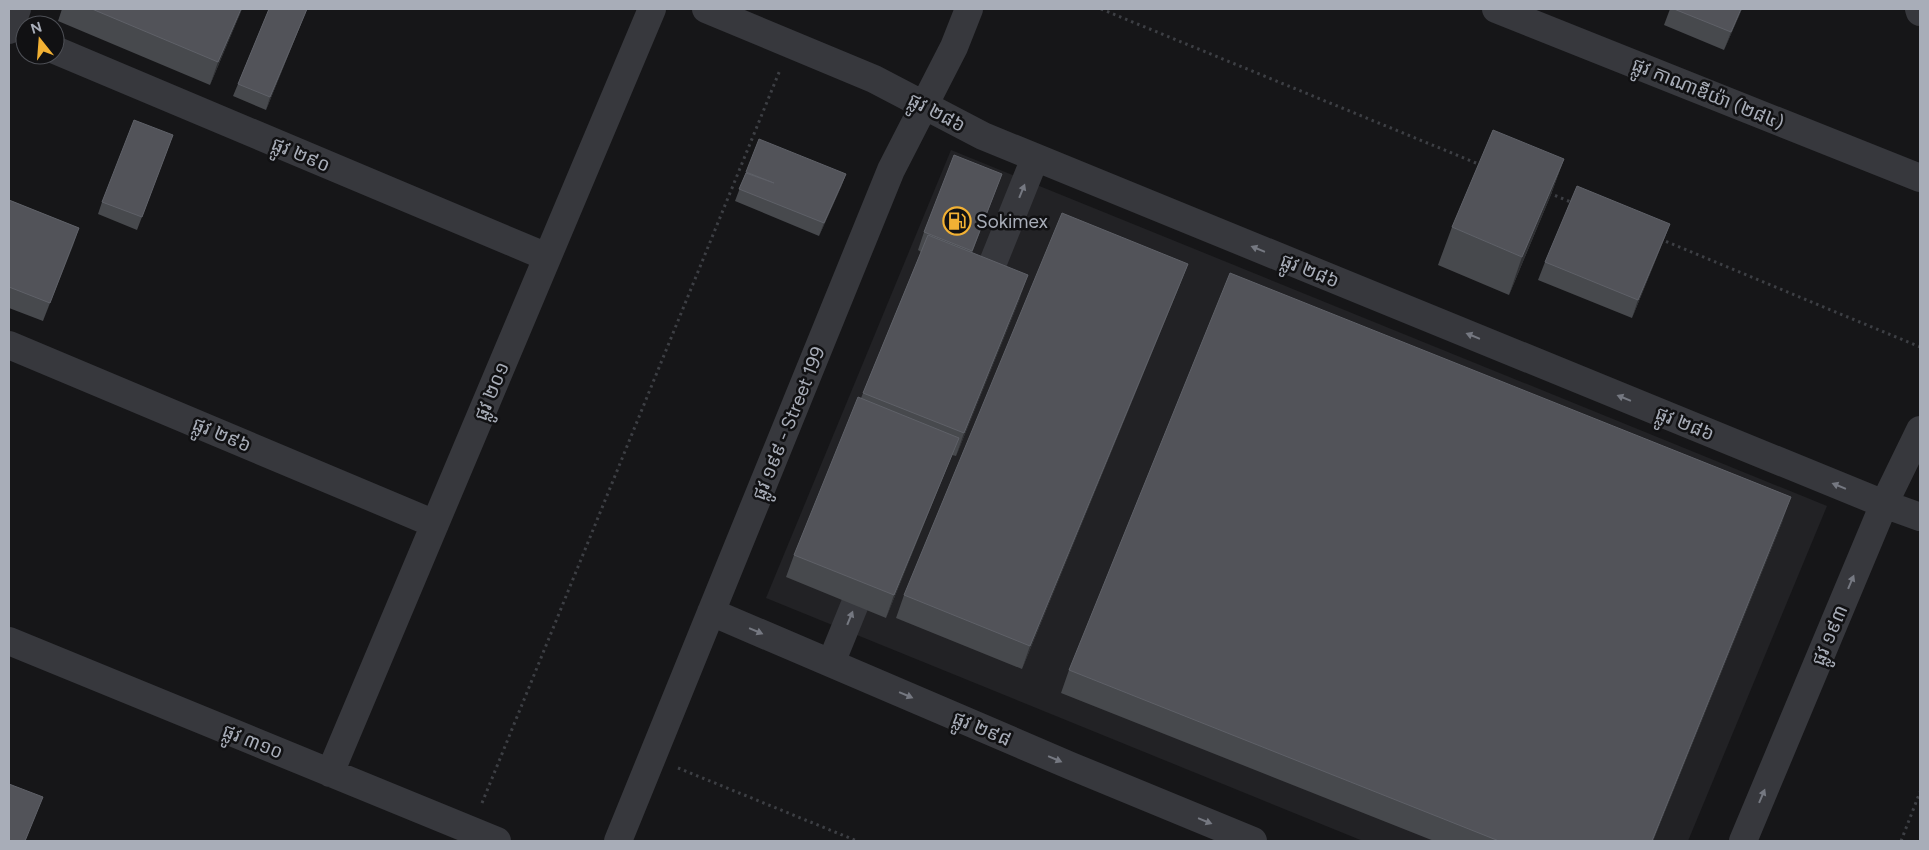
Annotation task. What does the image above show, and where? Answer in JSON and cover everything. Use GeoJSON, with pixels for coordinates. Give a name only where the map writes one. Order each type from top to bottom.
{"type":"FeatureCollection","features":[{"type":"Feature","properties":{"kind":"street"},"geometry":{"type":"LineString","coordinates":[[9,30],[17,9]]}},
{"type":"Feature","properties":{"kind":"street","name":"ផ្លូវ ២០១"},"geometry":{"type":"LineString","coordinates":[[330,772],[652,9]]}},
{"type":"Feature","properties":{"kind":"street","name":"ផ្លូវ ២៨៦"},"geometry":{"type":"LineString","coordinates":[[706,9],[874,79],[982,136],[1884,504],[1920,517]]}},
{"type":"Feature","properties":{"kind":"street","name":"ផ្លូវ ១៩៩ - Street 199"},"geometry":{"type":"LineString","coordinates":[[618,841],[891,170],[954,47],[969,9]]}},
{"type":"Feature","properties":{"kind":"street","name":"ផ្លូវ កាណាឌីយ៉ា (២៨៤)"},"geometry":{"type":"LineString","coordinates":[[1496,9],[1920,178]]}},
{"type":"Feature","properties":{"kind":"street","name":"ផ្លូវ ២៩០"},"geometry":{"type":"LineString","coordinates":[[65,54],[547,257]]}},
{"type":"Feature","properties":{"kind":"street"},"geometry":{"type":"LineString","coordinates":[[969,322],[1035,158]]}},
{"type":"Feature","properties":{"kind":"street","name":"ផ្លូវ ២៩៦"},"geometry":{"type":"LineString","coordinates":[[9,345],[435,524]]}},
{"type":"Feature","properties":{"kind":"street","name":"ផ្លូវ ១៩៣"},"geometry":{"type":"LineString","coordinates":[[1743,841],[1884,504],[1920,430]]}},
{"type":"Feature","properties":{"kind":"street"},"geometry":{"type":"LineString","coordinates":[[832,663],[876,552]]}},
{"type":"Feature","properties":{"kind":"street","name":"ផ្លូវ ២៩៨"},"geometry":{"type":"LineString","coordinates":[[711,612],[1071,766],[1253,841]]}},
{"type":"Feature","properties":{"kind":"street","name":"ផ្លូវ ៣១០"},"geometry":{"type":"LineString","coordinates":[[9,641],[497,841]]}},
{"type":"Feature","properties":{"kind":"path"},"geometry":{"type":"LineString","coordinates":[[1101,9],[1488,168]]}},
{"type":"Feature","properties":{"kind":"path"},"geometry":{"type":"LineString","coordinates":[[471,831],[791,44]]}},
{"type":"Feature","properties":{"kind":"path"},"geometry":{"type":"LineString","coordinates":[[1543,191],[1580,206]]}},
{"type":"Feature","properties":{"kind":"path"},"geometry":{"type":"LineString","coordinates":[[1653,237],[1920,347]]}},
{"type":"Feature","properties":{"kind":"path"},"geometry":{"type":"LineString","coordinates":[[652,758],[857,841]]}},
{"type":"Feature","properties":{"kind":"path"},"geometry":{"type":"LineString","coordinates":[[1901,841],[1920,792]]}},
{"type":"Feature","properties":{"kind":"shaded area"},"geometry":{"type":"Polygon","coordinates":[[[951,150],[1827,506],[1688,841],[1363,841],[766,598],[951,150]]]}},
{"type":"Feature","properties":{"kind":"building"},"geometry":{"type":"Polygon","coordinates":[[[92,9],[241,9],[218,62],[92,9]]]}},
{"type":"Feature","properties":{"kind":"building"},"geometry":{"type":"Polygon","coordinates":[[[269,9],[307,9],[270,97],[238,84],[269,9]]]}},
{"type":"Feature","properties":{"kind":"building"},"geometry":{"type":"Polygon","coordinates":[[[1674,9],[1741,9],[1731,32],[1674,9]]]}},
{"type":"Feature","properties":{"kind":"building"},"geometry":{"type":"Polygon","coordinates":[[[134,120],[173,135],[142,217],[102,202],[134,120]]]}},
{"type":"Feature","properties":{"kind":"building"},"geometry":{"type":"Polygon","coordinates":[[[1493,130],[1564,159],[1522,257],[1452,227],[1493,130]]]}},
{"type":"Feature","properties":{"kind":"building"},"geometry":{"type":"Polygon","coordinates":[[[759,139],[846,174],[824,223],[739,189],[746,173],[774,183],[746,172],[759,139]]]}},
{"type":"Feature","properties":{"kind":"building","name":"Sokimex"},"geometry":{"type":"Polygon","coordinates":[[[954,155],[1002,174],[972,251],[924,232],[954,155]]]}},
{"type":"Feature","properties":{"kind":"building"},"geometry":{"type":"Polygon","coordinates":[[[1577,186],[1670,224],[1638,300],[1545,262],[1577,186]]]}},
{"type":"Feature","properties":{"kind":"building"},"geometry":{"type":"Polygon","coordinates":[[[9,200],[79,228],[50,303],[9,287],[9,200]]]}},
{"type":"Feature","properties":{"kind":"building"},"geometry":{"type":"Polygon","coordinates":[[[1062,213],[1188,264],[1030,646],[904,595],[1062,213]]]}},
{"type":"Feature","properties":{"kind":"building"},"geometry":{"type":"Polygon","coordinates":[[[928,235],[1028,275],[964,433],[863,393],[928,235]]]}},
{"type":"Feature","properties":{"kind":"building"},"geometry":{"type":"Polygon","coordinates":[[[1230,273],[1791,497],[1652,841],[1499,841],[1069,670],[1230,273]]]}},
{"type":"Feature","properties":{"kind":"building"},"geometry":{"type":"Polygon","coordinates":[[[858,397],[959,438],[894,595],[794,555],[858,397]]]}},
{"type":"Feature","properties":{"kind":"building"},"geometry":{"type":"Polygon","coordinates":[[[9,784],[43,797],[25,841],[9,841],[9,784]]]}},
{"type":"Feature","properties":{"kind":"place","name":"Sokimex"},"geometry":{"type":"Point","coordinates":[957,221]}}]}
